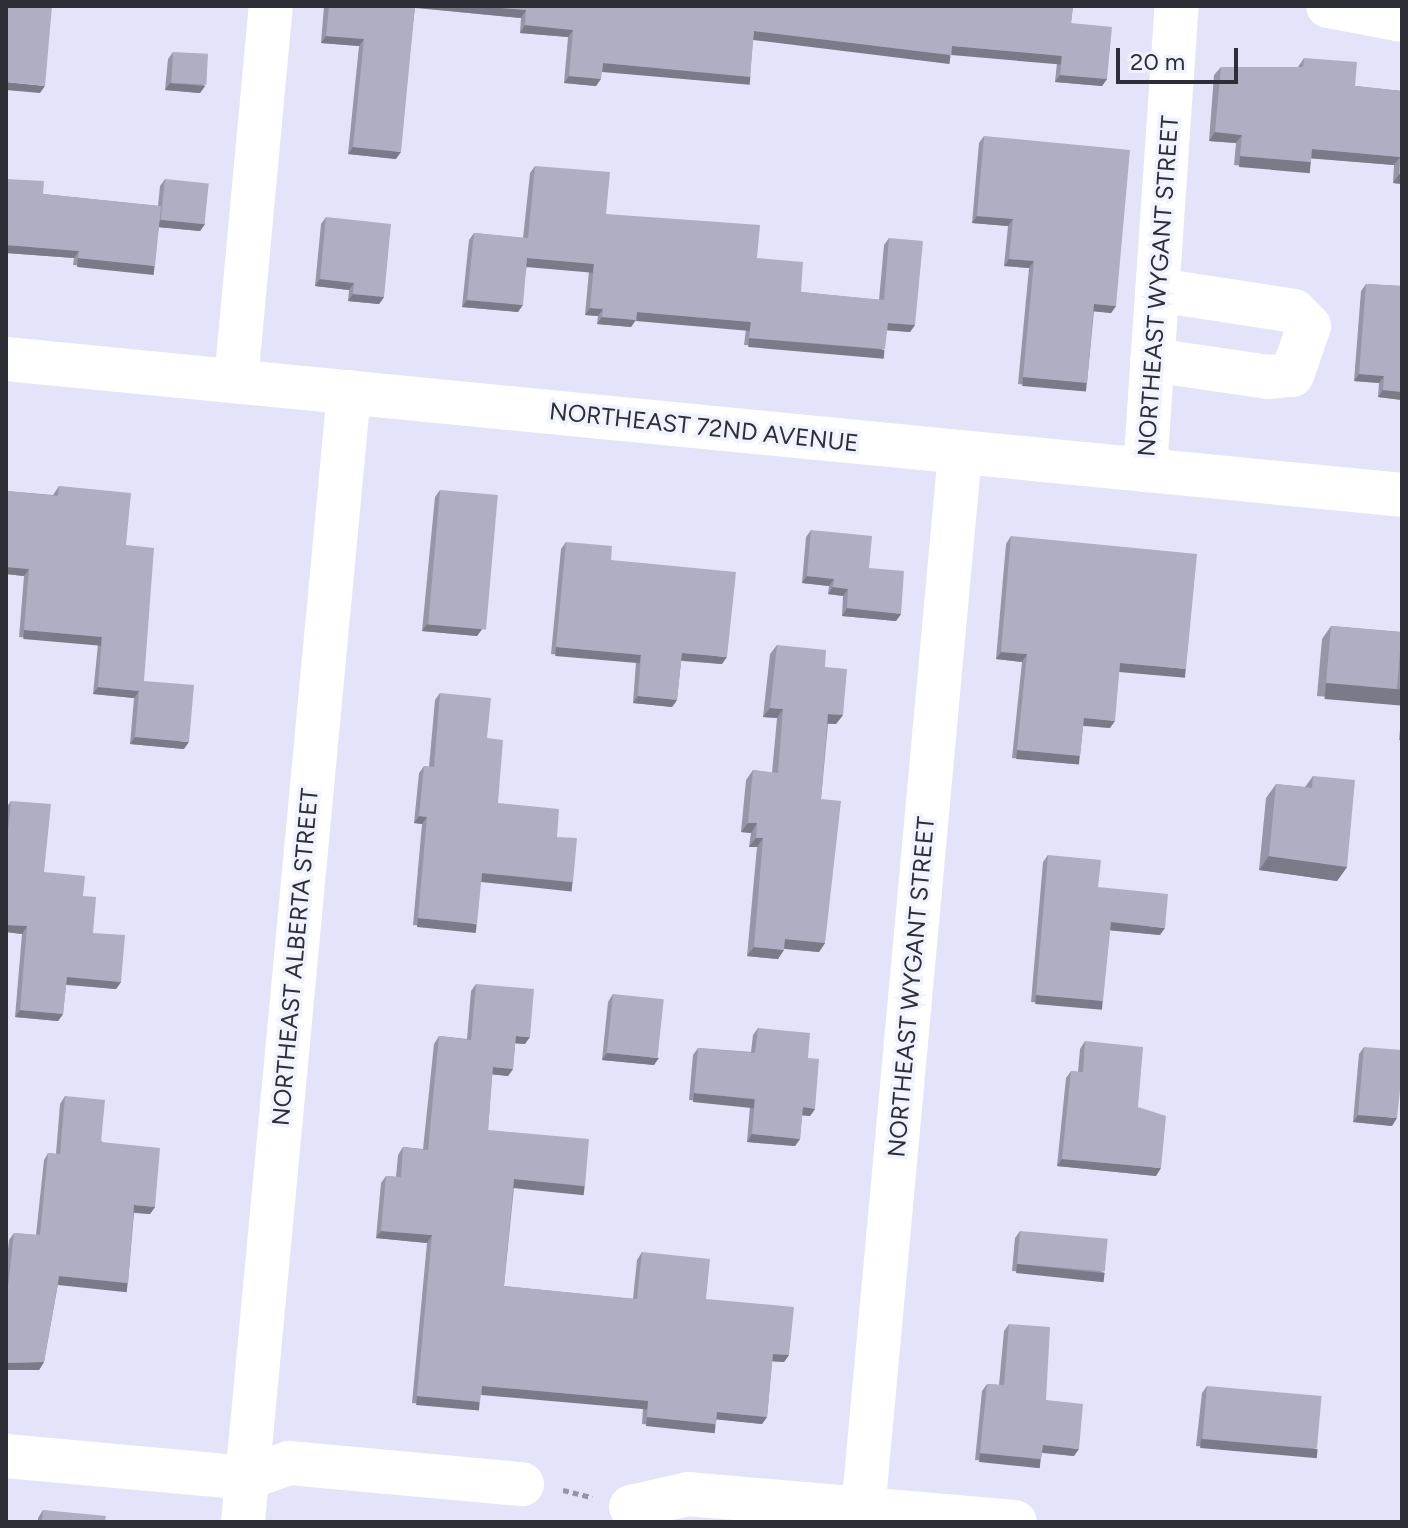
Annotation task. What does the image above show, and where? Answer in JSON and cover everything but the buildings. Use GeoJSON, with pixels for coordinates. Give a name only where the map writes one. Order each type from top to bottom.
{"type":"FeatureCollection","features":[{"type":"Feature","properties":{"kind":"street"},"geometry":{"type":"LineString","coordinates":[[236,381],[271,6]]}},
{"type":"Feature","properties":{"kind":"street","name":"NORTHEAST WYGANT STREET"},"geometry":{"type":"LineString","coordinates":[[1145,470],[1177,6]]}},
{"type":"Feature","properties":{"kind":"street"},"geometry":{"type":"LineString","coordinates":[[1328,6],[1402,20]]}},
{"type":"Feature","properties":{"kind":"street"},"geometry":{"type":"LineString","coordinates":[[1152,360],[1268,377],[1292,375],[1309,326],[1294,311],[1158,290]]}},
{"type":"Feature","properties":{"kind":"street","name":"NORTHEAST 72ND AVENUE"},"geometry":{"type":"LineString","coordinates":[[6,359],[1402,495]]}},
{"type":"Feature","properties":{"kind":"street","name":"NORTHEAST ALBERTA STREET"},"geometry":{"type":"LineString","coordinates":[[243,1522],[349,392]]}},
{"type":"Feature","properties":{"kind":"street","name":"NORTHEAST WYGANT STREET"},"geometry":{"type":"LineString","coordinates":[[862,1514],[960,453]]}},
{"type":"Feature","properties":{"kind":"street"},"geometry":{"type":"LineString","coordinates":[[6,1456],[247,1478],[289,1463],[522,1484]]}},
{"type":"Feature","properties":{"kind":"street"},"geometry":{"type":"LineString","coordinates":[[631,1507],[688,1494],[862,1514],[1015,1522]]}},
{"type":"Feature","properties":{"kind":"path"},"geometry":{"type":"LineString","coordinates":[[522,1484],[631,1507]]}}]}
